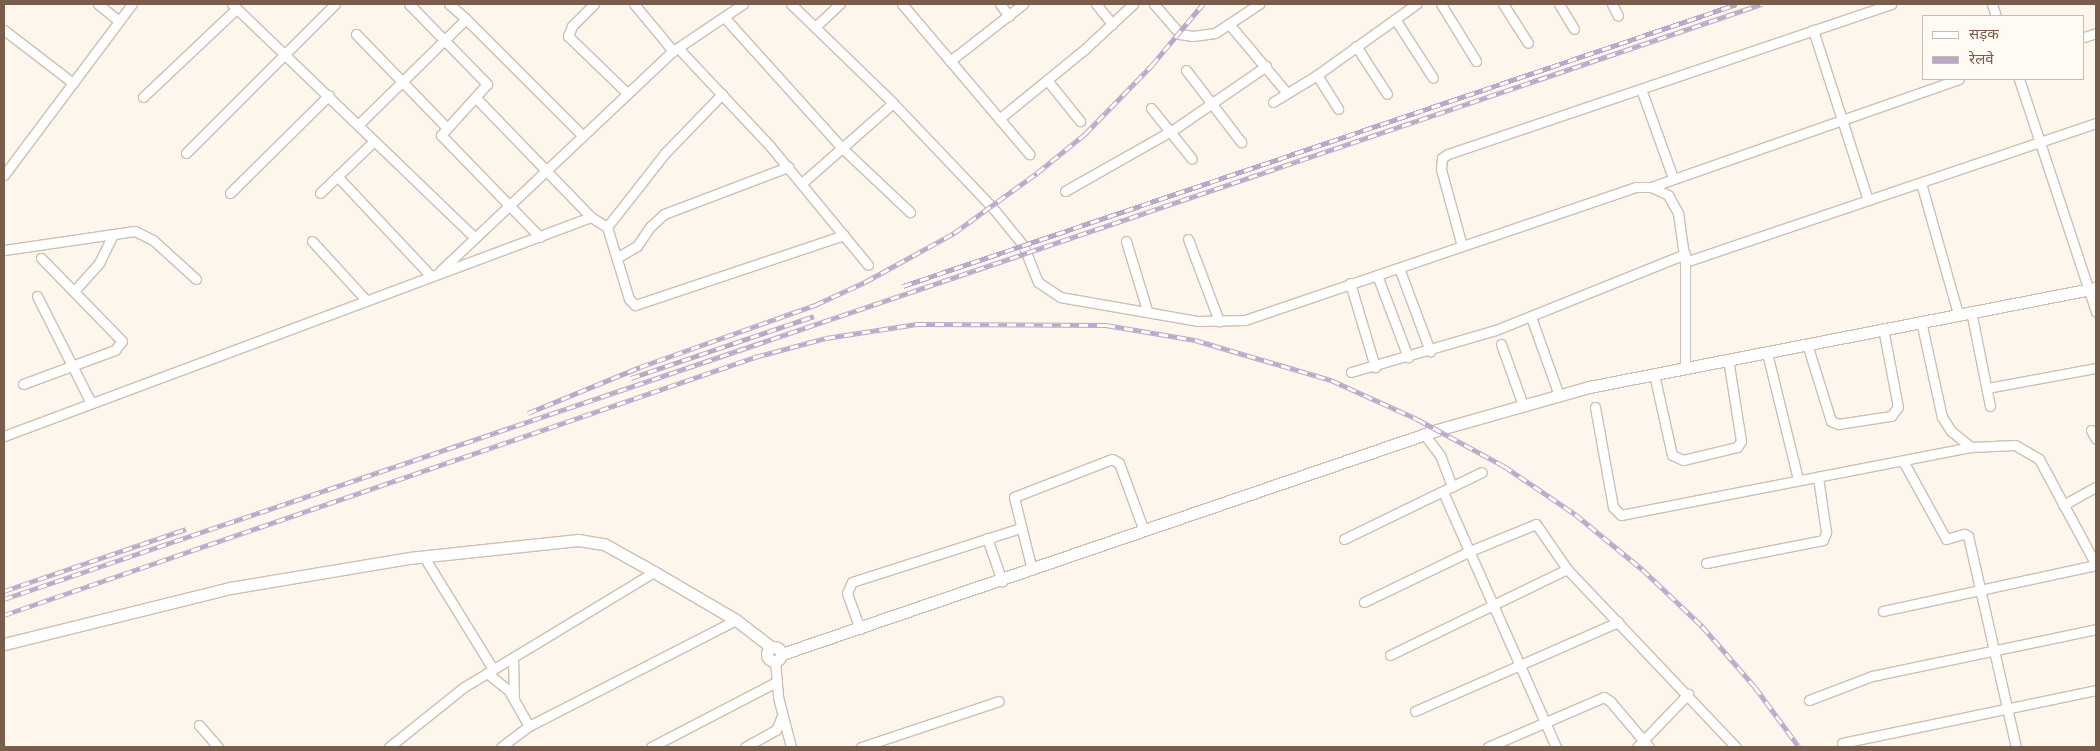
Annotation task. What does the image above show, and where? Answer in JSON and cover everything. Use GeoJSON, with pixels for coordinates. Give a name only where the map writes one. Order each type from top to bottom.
{"type":"FeatureCollection","features":[{"type":"Feature","properties":{"kind":"street"},"geometry":{"type":"LineString","coordinates":[[98,4],[119,21]]}},
{"type":"Feature","properties":{"kind":"street"},"geometry":{"type":"LineString","coordinates":[[4,175],[132,4]]}},
{"type":"Feature","properties":{"kind":"street"},"geometry":{"type":"LineString","coordinates":[[409,4],[487,84],[476,98],[446,127],[441,135],[540,237]]}},
{"type":"Feature","properties":{"kind":"street"},"geometry":{"type":"LineString","coordinates":[[449,4],[582,135]]}},
{"type":"Feature","properties":{"kind":"street"},"geometry":{"type":"LineString","coordinates":[[594,4],[572,26],[568,36],[627,93]]}},
{"type":"Feature","properties":{"kind":"street"},"geometry":{"type":"LineString","coordinates":[[634,4],[722,94],[788,167],[868,265]]}},
{"type":"Feature","properties":{"kind":"street"},"geometry":{"type":"LineString","coordinates":[[434,274],[475,238],[582,135],[676,49],[743,4]]}},
{"type":"Feature","properties":{"kind":"street"},"geometry":{"type":"LineString","coordinates":[[792,4],[893,103],[1016,234],[1038,282],[1044,289],[1072,300],[1148,310],[1179,318],[1219,321],[1260,316],[1636,187],[1651,186],[1841,118],[1956,80]]}},
{"type":"Feature","properties":{"kind":"street"},"geometry":{"type":"LineString","coordinates":[[815,27],[840,4]]}},
{"type":"Feature","properties":{"kind":"street"},"geometry":{"type":"LineString","coordinates":[[902,4],[1029,154]]}},
{"type":"Feature","properties":{"kind":"street"},"geometry":{"type":"LineString","coordinates":[[1000,4],[1009,16]]}},
{"type":"Feature","properties":{"kind":"street"},"geometry":{"type":"LineString","coordinates":[[950,61],[1023,4]]}},
{"type":"Feature","properties":{"kind":"street"},"geometry":{"type":"LineString","coordinates":[[1096,4],[1112,24]]}},
{"type":"Feature","properties":{"kind":"street"},"geometry":{"type":"LineString","coordinates":[[999,119],[1048,80],[1134,4]]}},
{"type":"Feature","properties":{"kind":"street"},"geometry":{"type":"LineString","coordinates":[[1154,4],[1180,34],[1193,36],[1215,33],[1259,4]]}},
{"type":"Feature","properties":{"kind":"street"},"geometry":{"type":"LineString","coordinates":[[1160,12],[1166,4]]}},
{"type":"Feature","properties":{"kind":"street"},"geometry":{"type":"LineString","coordinates":[[1273,102],[1317,75],[1416,4]]}},
{"type":"Feature","properties":{"kind":"street"},"geometry":{"type":"LineString","coordinates":[[1441,4],[1476,61]]}},
{"type":"Feature","properties":{"kind":"street"},"geometry":{"type":"LineString","coordinates":[[1503,4],[1528,43]]}},
{"type":"Feature","properties":{"kind":"street"},"geometry":{"type":"LineString","coordinates":[[1559,4],[1574,29]]}},
{"type":"Feature","properties":{"kind":"street"},"geometry":{"type":"LineString","coordinates":[[1612,4],[1618,16]]}},
{"type":"Feature","properties":{"kind":"street"},"geometry":{"type":"LineString","coordinates":[[1462,246],[1441,169],[1442,158],[1891,4]]}},
{"type":"Feature","properties":{"kind":"street"},"geometry":{"type":"LineString","coordinates":[[143,97],[234,6],[284,55],[330,95],[374,141],[475,238]]}},
{"type":"Feature","properties":{"kind":"street"},"geometry":{"type":"LineString","coordinates":[[186,153],[330,6]]}},
{"type":"Feature","properties":{"kind":"street"},"geometry":{"type":"LineString","coordinates":[[724,17],[841,147],[910,212]]}},
{"type":"Feature","properties":{"kind":"street"},"geometry":{"type":"LineString","coordinates":[[359,124],[466,19]]}},
{"type":"Feature","properties":{"kind":"street"},"geometry":{"type":"LineString","coordinates":[[1395,19],[1433,78]]}},
{"type":"Feature","properties":{"kind":"street"},"geometry":{"type":"LineString","coordinates":[[1229,24],[1287,93]]}},
{"type":"Feature","properties":{"kind":"street"},"geometry":{"type":"LineString","coordinates":[[4,30],[73,83]]}},
{"type":"Feature","properties":{"kind":"street"},"geometry":{"type":"LineString","coordinates":[[1813,30],[1868,200]]}},
{"type":"Feature","properties":{"kind":"street"},"geometry":{"type":"LineString","coordinates":[[356,34],[400,83],[446,127]]}},
{"type":"Feature","properties":{"kind":"street"},"geometry":{"type":"LineString","coordinates":[[1356,46],[1386,94]]}},
{"type":"Feature","properties":{"kind":"street"},"geometry":{"type":"LineString","coordinates":[[1065,191],[1173,130],[1213,105],[1266,66]]}},
{"type":"Feature","properties":{"kind":"street"},"geometry":{"type":"LineString","coordinates":[[1186,70],[1241,142]]}},
{"type":"Feature","properties":{"kind":"street"},"geometry":{"type":"LineString","coordinates":[[1317,75],[1338,109]]}},
{"type":"Feature","properties":{"kind":"street"},"geometry":{"type":"LineString","coordinates":[[1048,80],[1080,121]]}},
{"type":"Feature","properties":{"kind":"street"},"geometry":{"type":"LineString","coordinates":[[2019,80],[2093,289],[2096,312]]}},
{"type":"Feature","properties":{"kind":"street"},"geometry":{"type":"LineString","coordinates":[[1642,89],[1672,178]]}},
{"type":"Feature","properties":{"kind":"street"},"geometry":{"type":"LineString","coordinates":[[607,227],[665,153],[722,94]]}},
{"type":"Feature","properties":{"kind":"street"},"geometry":{"type":"LineString","coordinates":[[230,193],[330,95]]}},
{"type":"Feature","properties":{"kind":"street"},"geometry":{"type":"LineString","coordinates":[[476,98],[591,217],[607,227],[618,257],[628,299],[639,306],[844,235]]}},
{"type":"Feature","properties":{"kind":"street"},"geometry":{"type":"LineString","coordinates":[[802,183],[893,103]]}},
{"type":"Feature","properties":{"kind":"street"},"geometry":{"type":"LineString","coordinates":[[1151,108],[1173,130],[1192,159]]}},
{"type":"Feature","properties":{"kind":"street"},"geometry":{"type":"LineString","coordinates":[[1351,372],[1430,351],[1530,317],[1685,258],[1868,200],[2096,123]]}},
{"type":"Feature","properties":{"kind":"street"},"geometry":{"type":"LineString","coordinates":[[320,193],[374,141]]}},
{"type":"Feature","properties":{"kind":"street"},"geometry":{"type":"LineString","coordinates":[[618,257],[635,249],[650,227],[664,214],[788,167]]}},
{"type":"Feature","properties":{"kind":"street"},"geometry":{"type":"LineString","coordinates":[[337,176],[434,274]]}},
{"type":"Feature","properties":{"kind":"street"},"geometry":{"type":"LineString","coordinates":[[1920,182],[1958,314]]}},
{"type":"Feature","properties":{"kind":"street"},"geometry":{"type":"LineString","coordinates":[[1651,186],[1668,195],[1675,203],[1685,258],[1685,367]]}},
{"type":"Feature","properties":{"kind":"street"},"geometry":{"type":"LineString","coordinates":[[4,436],[591,217]]}},
{"type":"Feature","properties":{"kind":"street"},"geometry":{"type":"LineString","coordinates":[[4,250],[135,231],[147,235],[196,279]]}},
{"type":"Feature","properties":{"kind":"street"},"geometry":{"type":"LineString","coordinates":[[74,291],[99,263],[113,234]]}},
{"type":"Feature","properties":{"kind":"street"},"geometry":{"type":"LineString","coordinates":[[1188,239],[1219,321]]}},
{"type":"Feature","properties":{"kind":"street"},"geometry":{"type":"LineString","coordinates":[[312,241],[365,300]]}},
{"type":"Feature","properties":{"kind":"street"},"geometry":{"type":"LineString","coordinates":[[1126,241],[1148,310]]}},
{"type":"Feature","properties":{"kind":"street"},"geometry":{"type":"LineString","coordinates":[[23,384],[115,350],[122,342],[41,258]]}},
{"type":"Feature","properties":{"kind":"street"},"geometry":{"type":"LineString","coordinates":[[1399,268],[1430,351]]}},
{"type":"Feature","properties":{"kind":"street"},"geometry":{"type":"LineString","coordinates":[[1377,275],[1408,358]]}},
{"type":"Feature","properties":{"kind":"street"},"geometry":{"type":"LineString","coordinates":[[1350,284],[1375,367]]}},
{"type":"Feature","properties":{"kind":"street"},"geometry":{"type":"LineString","coordinates":[[778,658],[1424,434],[1523,405],[1559,395],[1685,367],[1767,353],[1883,328],[2093,289]]}},
{"type":"Feature","properties":{"kind":"street"},"geometry":{"type":"LineString","coordinates":[[37,296],[91,403]]}},
{"type":"Feature","properties":{"kind":"street"},"geometry":{"type":"LineString","coordinates":[[1971,311],[1990,406]]}},
{"type":"Feature","properties":{"kind":"street"},"geometry":{"type":"LineString","coordinates":[[1530,317],[1559,395]]}},
{"type":"Feature","properties":{"kind":"street"},"geometry":{"type":"LineString","coordinates":[[1921,321],[1942,417],[1951,431],[1971,447]]}},
{"type":"Feature","properties":{"kind":"street"},"geometry":{"type":"LineString","coordinates":[[1808,344],[1831,421],[1838,424],[1891,416],[1898,408],[1883,328]]}},
{"type":"Feature","properties":{"kind":"street"},"geometry":{"type":"LineString","coordinates":[[1501,344],[1523,405]]}},
{"type":"Feature","properties":{"kind":"street"},"geometry":{"type":"LineString","coordinates":[[1767,353],[1798,479]]}},
{"type":"Feature","properties":{"kind":"street"},"geometry":{"type":"LineString","coordinates":[[1654,374],[1672,455],[1684,460],[1737,447],[1741,441],[1728,359]]}},
{"type":"Feature","properties":{"kind":"street"},"geometry":{"type":"LineString","coordinates":[[1987,388],[2096,368]]}},
{"type":"Feature","properties":{"kind":"street"},"geometry":{"type":"LineString","coordinates":[[1595,407],[1613,507],[1622,515],[1798,479],[1971,447],[2023,447],[2038,459],[2096,565],[1883,612]]}},
{"type":"Feature","properties":{"kind":"street"},"geometry":{"type":"LineString","coordinates":[[2091,430],[2096,439]]}},
{"type":"Feature","properties":{"kind":"street"},"geometry":{"type":"LineString","coordinates":[[1424,434],[1440,455],[1452,487]]}},
{"type":"Feature","properties":{"kind":"street"},"geometry":{"type":"LineString","coordinates":[[1032,570],[1013,500],[1017,493],[1112,459],[1119,463],[1144,531]]}},
{"type":"Feature","properties":{"kind":"street"},"geometry":{"type":"LineString","coordinates":[[1903,461],[1946,539],[1964,534],[1968,536],[2016,747]]}},
{"type":"Feature","properties":{"kind":"street"},"geometry":{"type":"LineString","coordinates":[[1344,539],[1482,472]]}},
{"type":"Feature","properties":{"kind":"street"},"geometry":{"type":"LineString","coordinates":[[1706,563],[1823,540],[1826,532],[1818,476]]}},
{"type":"Feature","properties":{"kind":"street"},"geometry":{"type":"LineString","coordinates":[[2064,505],[2096,487]]}},
{"type":"Feature","properties":{"kind":"street"},"geometry":{"type":"LineString","coordinates":[[1443,492],[1556,747]]}},
{"type":"Feature","properties":{"kind":"street"},"geometry":{"type":"LineString","coordinates":[[1364,602],[1470,551],[1536,524],[1567,570],[1688,694],[1736,747]]}},
{"type":"Feature","properties":{"kind":"street"},"geometry":{"type":"LineString","coordinates":[[860,629],[847,593],[852,582],[1020,528]]}},
{"type":"Feature","properties":{"kind":"street"},"geometry":{"type":"LineString","coordinates":[[987,538],[1002,580]]}},
{"type":"Feature","properties":{"kind":"street"},"geometry":{"type":"LineString","coordinates":[[4,644],[230,588],[424,556],[578,540],[604,544],[736,620],[771,647],[778,648],[776,682],[782,715],[791,747]]}},
{"type":"Feature","properties":{"kind":"street"},"geometry":{"type":"LineString","coordinates":[[424,556],[490,671],[514,698],[529,726]]}},
{"type":"Feature","properties":{"kind":"street"},"geometry":{"type":"LineString","coordinates":[[1390,655],[1567,570]]}},
{"type":"Feature","properties":{"kind":"street"},"geometry":{"type":"LineString","coordinates":[[389,747],[442,703],[490,671],[654,572]]}},
{"type":"Feature","properties":{"kind":"street"},"geometry":{"type":"LineString","coordinates":[[501,747],[529,726],[736,620]]}},
{"type":"Feature","properties":{"kind":"street"},"geometry":{"type":"LineString","coordinates":[[1415,711],[1618,622]]}},
{"type":"Feature","properties":{"kind":"street"},"geometry":{"type":"LineString","coordinates":[[1810,700],[1872,676],[2096,629]]}},
{"type":"Feature","properties":{"kind":"street"},"geometry":{"type":"LineString","coordinates":[[513,658],[514,698]]}},
{"type":"Feature","properties":{"kind":"street"},"geometry":{"type":"LineString","coordinates":[[651,747],[776,682]]}},
{"type":"Feature","properties":{"kind":"street"},"geometry":{"type":"LineString","coordinates":[[1842,743],[2008,711],[2096,690]]}},
{"type":"Feature","properties":{"kind":"street"},"geometry":{"type":"LineString","coordinates":[[1488,747],[1544,721],[1604,697],[1610,701],[1643,745],[1688,694]]}},
{"type":"Feature","properties":{"kind":"street"},"geometry":{"type":"LineString","coordinates":[[861,747],[999,701]]}},
{"type":"Feature","properties":{"kind":"street"},"geometry":{"type":"LineString","coordinates":[[745,747],[776,730],[782,715]]}},
{"type":"Feature","properties":{"kind":"street"},"geometry":{"type":"LineString","coordinates":[[199,725],[218,747]]}},
{"type":"Feature","properties":{"kind":"railway"},"geometry":{"type":"LineString","coordinates":[[528,413],[640,367],[815,305],[865,282],[954,233],[1037,173],[1085,134],[1152,65],[1203,4]]}},
{"type":"Feature","properties":{"kind":"railway"},"geometry":{"type":"LineString","coordinates":[[903,286],[1737,4]]}},
{"type":"Feature","properties":{"kind":"railway"},"geometry":{"type":"LineString","coordinates":[[4,599],[1762,4]]}},
{"type":"Feature","properties":{"kind":"railway"},"geometry":{"type":"LineString","coordinates":[[631,378],[814,316]]}},
{"type":"Feature","properties":{"kind":"railway"},"geometry":{"type":"LineString","coordinates":[[4,615],[755,357],[826,338],[917,324],[1106,325],[1195,340],[1331,380],[1417,419],[1504,466],[1575,514],[1642,569],[1702,626],[1755,687],[1799,747]]}},
{"type":"Feature","properties":{"kind":"railway"},"geometry":{"type":"LineString","coordinates":[[4,591],[186,529]]}}]}
